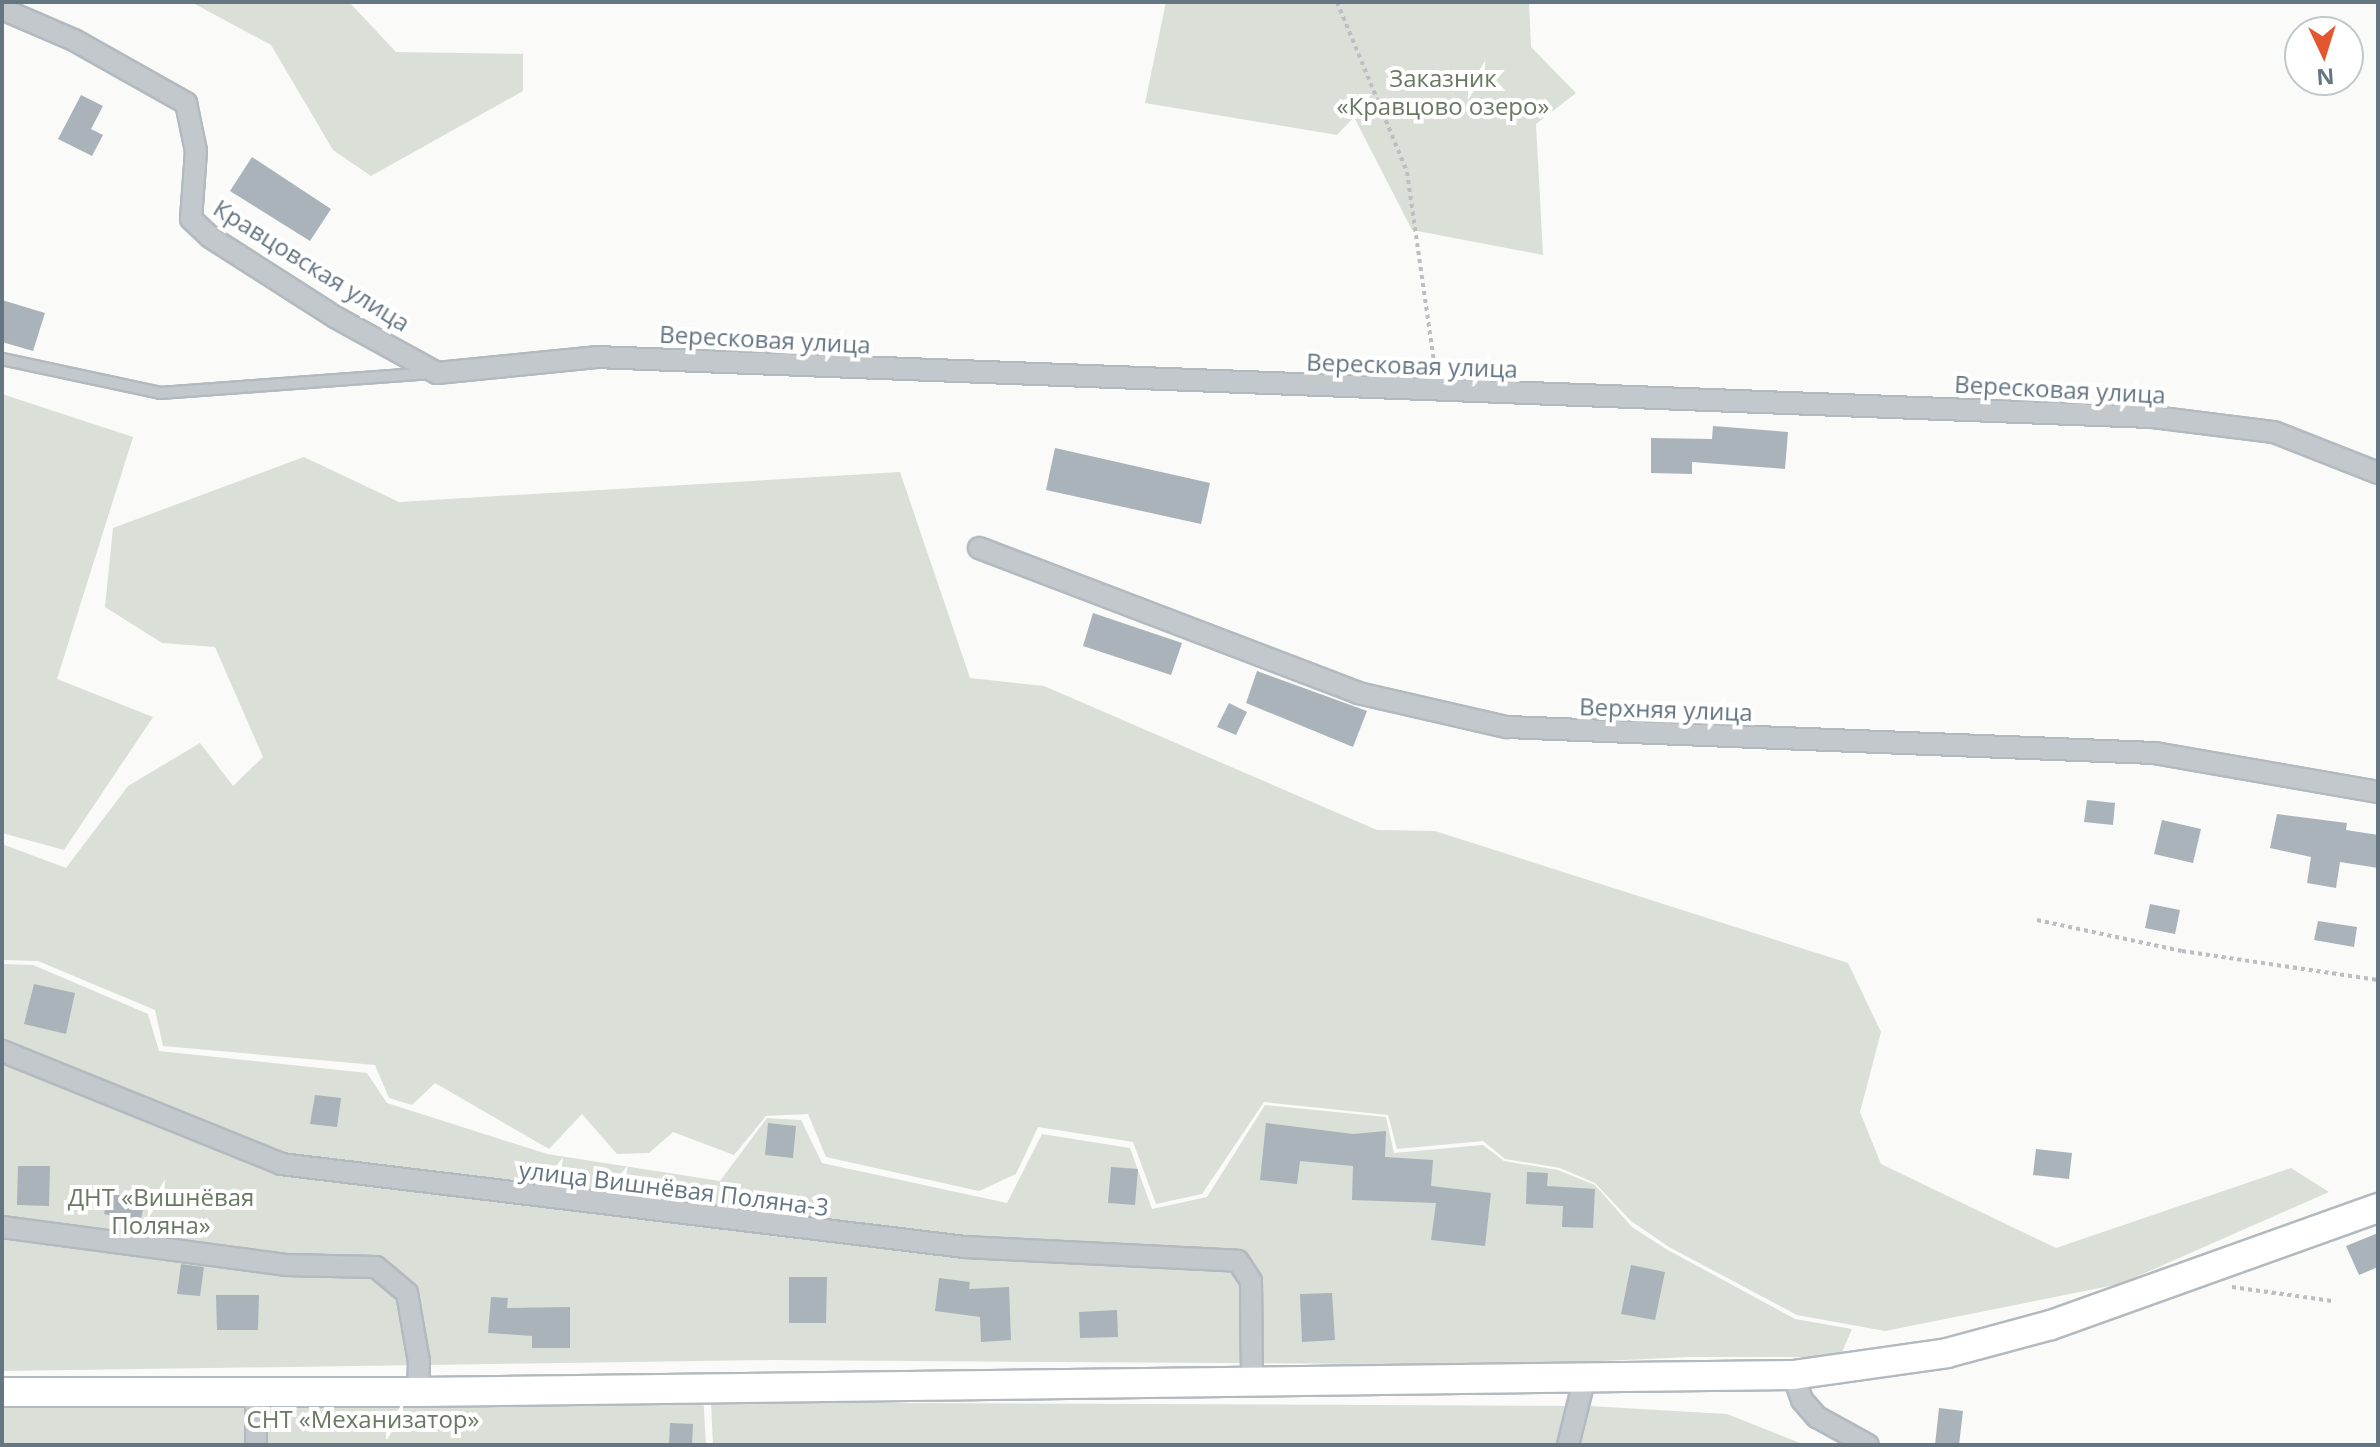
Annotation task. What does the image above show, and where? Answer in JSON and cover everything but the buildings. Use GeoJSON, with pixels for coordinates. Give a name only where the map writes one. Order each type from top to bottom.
{"type":"FeatureCollection","features":[{"type":"Feature","properties":{"kind":"main road"},"geometry":{"type":"LineString","coordinates":[[2,1392],[418,1392],[1584,1381],[1793,1375],[1947,1353],[2051,1325],[2378,1208]]}},
{"type":"Feature","properties":{"kind":"street","name":"Кравцовская улица"},"geometry":{"type":"LineString","coordinates":[[2,9],[74,40],[186,103],[196,151],[191,219],[210,237],[335,317],[437,373]]}},
{"type":"Feature","properties":{"kind":"street","name":"Вересковая улица"},"geometry":{"type":"LineString","coordinates":[[437,373],[596,357],[2153,417],[2274,432],[2378,473]]}},
{"type":"Feature","properties":{"kind":"street","name":"Верхняя улица"},"geometry":{"type":"LineString","coordinates":[[979,548],[1358,693],[1507,727],[2155,753],[2378,792]]}},
{"type":"Feature","properties":{"kind":"street","name":"улица Вишнёвая Поляна-3"},"geometry":{"type":"LineString","coordinates":[[2,1051],[281,1164],[601,1207],[965,1247],[1238,1261],[1251,1281],[1252,1384]]}},
{"type":"Feature","properties":{"kind":"street"},"geometry":{"type":"LineString","coordinates":[[2,1227],[270,1263],[376,1267],[407,1293],[419,1362],[418,1392]]}},
{"type":"Feature","properties":{"kind":"street"},"geometry":{"type":"LineString","coordinates":[[1793,1375],[1802,1400],[1817,1417],[1868,1445]]}},
{"type":"Feature","properties":{"kind":"street"},"geometry":{"type":"LineString","coordinates":[[1568,1445],[1584,1381]]}},
{"type":"Feature","properties":{"kind":"street"},"geometry":{"type":"LineString","coordinates":[[256,1393],[256,1445]]}},
{"type":"Feature","properties":{"kind":"lane"},"geometry":{"type":"LineString","coordinates":[[2,359],[160,393],[437,373]]}},
{"type":"Feature","properties":{"kind":"path"},"geometry":{"type":"LineString","coordinates":[[1337,2],[1407,172],[1438,391]]}},
{"type":"Feature","properties":{"kind":"path"},"geometry":{"type":"LineString","coordinates":[[2037,920],[2182,951],[2378,980]]}},
{"type":"Feature","properties":{"kind":"path"},"geometry":{"type":"LineString","coordinates":[[2201,1271],[2233,1287],[2332,1301]]}},
{"type":"Feature","properties":{"kind":"green space"},"geometry":{"type":"Polygon","coordinates":[[[191,2],[349,2],[396,52],[523,54],[523,91],[371,176],[333,150],[271,45],[191,2]]]}},
{"type":"Feature","properties":{"kind":"green space","name":"Заказник «Кравцово озеро»"},"geometry":{"type":"Polygon","coordinates":[[[1166,2],[1529,2],[1531,47],[1576,93],[1536,124],[1543,255],[1412,230],[1354,117],[1337,135],[1145,103],[1166,2]]]}},
{"type":"Feature","properties":{"kind":"green space"},"geometry":{"type":"Polygon","coordinates":[[[2,394],[133,437],[57,679],[153,717],[64,850],[2,833],[2,394]]]}},
{"type":"Feature","properties":{"kind":"green space"},"geometry":{"type":"Polygon","coordinates":[[[304,457],[399,502],[900,472],[970,678],[1044,686],[1377,830],[1435,831],[1848,963],[1881,1032],[1860,1112],[1881,1164],[2056,1248],[2291,1168],[2329,1192],[2120,1284],[1885,1331],[1797,1315],[1669,1247],[1631,1221],[1595,1183],[1560,1168],[1505,1159],[1483,1141],[1397,1149],[1388,1115],[1264,1102],[1202,1194],[1156,1204],[1133,1142],[1038,1127],[1016,1174],[979,1191],[826,1157],[808,1114],[766,1116],[734,1155],[673,1132],[649,1153],[617,1154],[582,1114],[549,1149],[435,1083],[412,1105],[389,1098],[375,1065],[163,1046],[155,1010],[38,961],[2,960],[2,844],[66,868],[128,786],[200,743],[233,786],[263,757],[215,647],[162,643],[105,607],[113,528],[304,457]]]}},
{"type":"Feature","properties":{"kind":"green space","name":"ДНТ «Вишнёвая Поляна»"},"geometry":{"type":"Polygon","coordinates":[[[2,964],[33,965],[148,1014],[159,1051],[367,1073],[387,1103],[547,1154],[720,1181],[767,1118],[801,1120],[822,1163],[1007,1203],[1042,1134],[1130,1148],[1152,1209],[1207,1197],[1265,1105],[1386,1117],[1394,1153],[1483,1145],[1504,1161],[1558,1170],[1595,1185],[1632,1227],[1666,1249],[1795,1319],[1852,1329],[1840,1357],[1689,1357],[1516,1365],[772,1360],[2,1371],[2,964]]]}},
{"type":"Feature","properties":{"kind":"green space","name":"СНТ «Механизатор»"},"geometry":{"type":"Polygon","coordinates":[[[2,1390],[703,1393],[706,1445],[2,1445],[2,1390]]]}},
{"type":"Feature","properties":{"kind":"green space"},"geometry":{"type":"Polygon","coordinates":[[[711,1402],[1589,1406],[1727,1414],[1805,1445],[713,1445],[711,1402]]]}}]}
